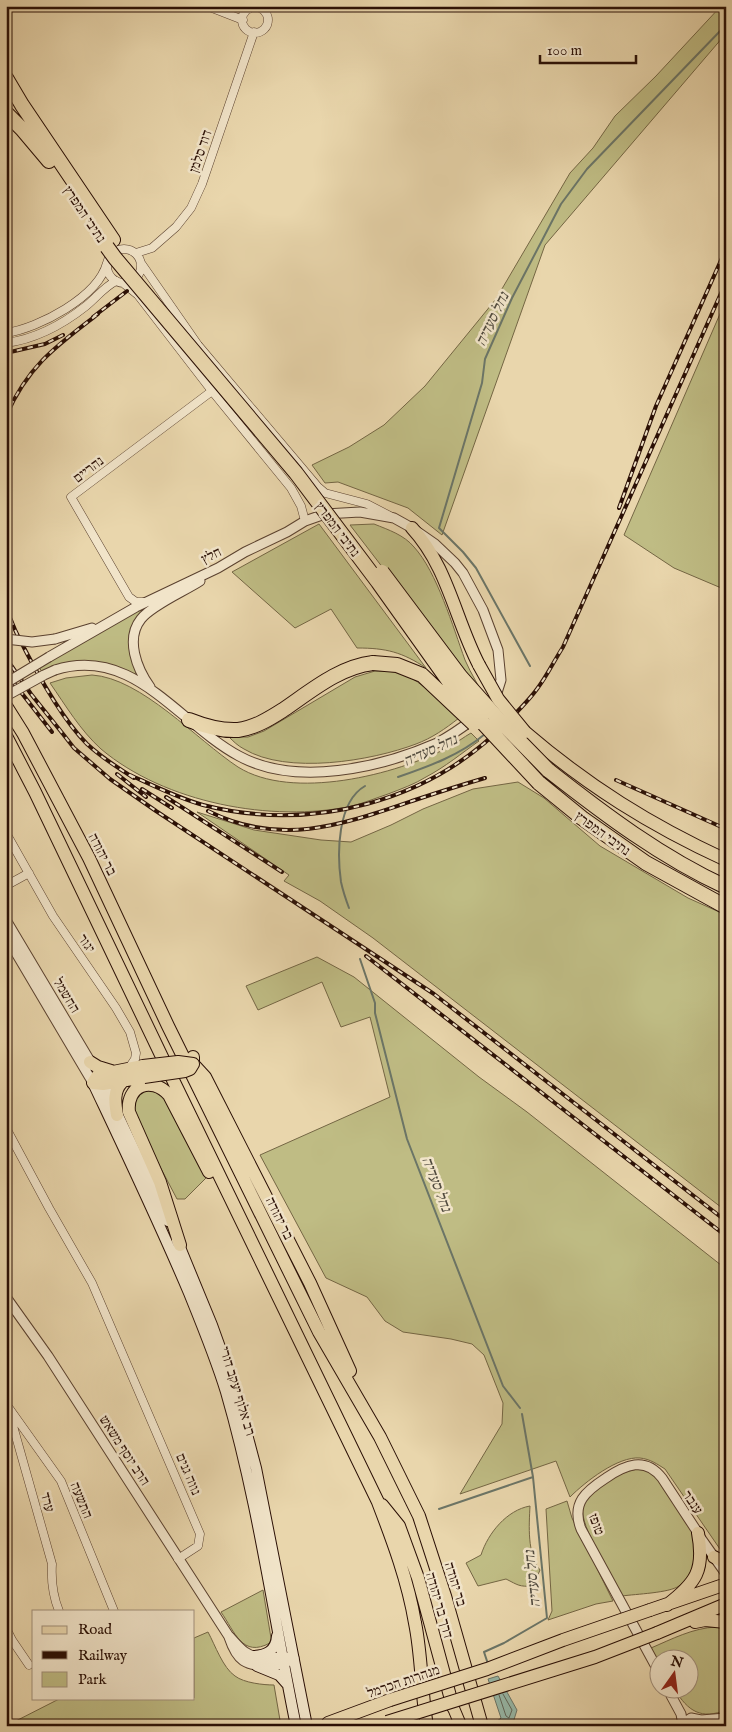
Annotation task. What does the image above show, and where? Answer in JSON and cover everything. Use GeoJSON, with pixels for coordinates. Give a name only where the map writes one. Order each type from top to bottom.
{"type":"FeatureCollection","features":[{"type":"Feature","properties":{"kind":"highway","name":"נתיבי המפרץ"},"geometry":{"type":"LineString","coordinates":[[6,78],[110,243],[115,258],[296,472],[450,683],[483,723],[539,783],[582,818],[646,863],[726,907]]}},
{"type":"Feature","properties":{"kind":"highway","name":"נתיבי המפרץ"},"geometry":{"type":"LineString","coordinates":[[6,94],[50,162],[110,243],[152,290],[335,509],[460,676],[496,716],[548,770],[597,808],[642,840],[726,887]]}},
{"type":"Feature","properties":{"kind":"highway"},"geometry":{"type":"LineString","coordinates":[[7,114],[50,162]]}},
{"type":"Feature","properties":{"kind":"highway"},"geometry":{"type":"LineString","coordinates":[[412,528],[426,544],[439,566],[479,666],[498,699],[525,732],[570,768],[627,808],[648,821],[726,860]]}},
{"type":"Feature","properties":{"kind":"highway"},"geometry":{"type":"LineString","coordinates":[[189,720],[203,726],[219,729],[238,730],[246,728],[269,719],[339,673],[356,666],[373,663],[397,665],[422,675],[539,783]]}},
{"type":"Feature","properties":{"kind":"highway","name":"בר יהודה"},"geometry":{"type":"LineString","coordinates":[[6,706],[23,734],[89,858],[172,1034],[319,1332],[380,1437],[419,1516],[445,1596],[482,1726]]}},
{"type":"Feature","properties":{"kind":"highway"},"geometry":{"type":"LineString","coordinates":[[6,736],[35,792],[378,1502],[397,1553],[412,1602],[427,1726]]}},
{"type":"Feature","properties":{"kind":"highway"},"geometry":{"type":"LineString","coordinates":[[89,858],[109,889],[146,960],[192,1056],[193,1064],[205,1077],[310,1283],[380,1437]]}},
{"type":"Feature","properties":{"kind":"highway"},"geometry":{"type":"LineString","coordinates":[[90,1062],[98,1068],[113,1072]]}},
{"type":"Feature","properties":{"kind":"highway"},"geometry":{"type":"LineString","coordinates":[[117,1115],[115,1094],[122,1082],[144,1072],[175,1062],[193,1064]]}},
{"type":"Feature","properties":{"kind":"highway"},"geometry":{"type":"LineString","coordinates":[[98,1081],[113,1072],[129,1068],[144,1072]]}},
{"type":"Feature","properties":{"kind":"highway"},"geometry":{"type":"LineString","coordinates":[[98,1081],[122,1082]]}},
{"type":"Feature","properties":{"kind":"highway"},"geometry":{"type":"LineString","coordinates":[[180,1245],[160,1182],[129,1112],[128,1107],[132,1094],[142,1085],[157,1086],[169,1095],[197,1150],[276,1292]]}},
{"type":"Feature","properties":{"kind":"highway","name":"דרך בר יהודה"},"geometry":{"type":"LineString","coordinates":[[378,1502],[388,1510],[399,1526],[418,1578],[454,1707]]}},
{"type":"Feature","properties":{"kind":"highway"},"geometry":{"type":"LineString","coordinates":[[667,1604],[684,1592],[698,1572],[701,1554],[698,1533]]}},
{"type":"Feature","properties":{"kind":"highway"},"geometry":{"type":"LineString","coordinates":[[714,1557],[726,1563]]}},
{"type":"Feature","properties":{"kind":"highway","name":"מנהרות הכרמל"},"geometry":{"type":"LineString","coordinates":[[328,1723],[390,1700],[488,1669],[563,1640],[726,1584]]}},
{"type":"Feature","properties":{"kind":"highway"},"geometry":{"type":"LineString","coordinates":[[382,1724],[595,1657],[726,1604]]}},
{"type":"Feature","properties":{"kind":"highway"},"geometry":{"type":"LineString","coordinates":[[672,1627],[704,1620],[726,1622]]}},
{"type":"Feature","properties":{"kind":"main road","name":"רב אלוף יעקב דורי"},"geometry":{"type":"LineString","coordinates":[[98,1081],[117,1115],[180,1245],[235,1389],[256,1468],[307,1726]]}},
{"type":"Feature","properties":{"kind":"main road","name":"רב אלוף יעקב דורי"},"geometry":{"type":"LineString","coordinates":[[98,1081],[172,1252],[203,1327],[226,1390],[249,1478],[296,1726]]}},
{"type":"Feature","properties":{"kind":"main road"},"geometry":{"type":"LineString","coordinates":[[252,1656],[263,1655],[271,1650],[276,1642],[278,1627]]}},
{"type":"Feature","properties":{"kind":"main road"},"geometry":{"type":"LineString","coordinates":[[257,1666],[278,1675],[287,1684]]}},
{"type":"Feature","properties":{"kind":"main road"},"geometry":{"type":"LineString","coordinates":[[454,1707],[461,1726]]}},
{"type":"Feature","properties":{"kind":"main road","name":"דרך בר יהודה"},"geometry":{"type":"LineString","coordinates":[[454,1707],[455,1726]]}},
{"type":"Feature","properties":{"kind":"street"},"geometry":{"type":"LineString","coordinates":[[207,6],[243,20]]}},
{"type":"Feature","properties":{"kind":"street"},"geometry":{"type":"LineString","coordinates":[[236,6],[248,9],[257,7],[265,9],[268,18],[267,26],[261,31],[247,30],[243,20],[248,9]]}},
{"type":"Feature","properties":{"kind":"street","name":"דוד סלמן"},"geometry":{"type":"LineString","coordinates":[[136,254],[152,248],[176,228],[191,208],[202,184],[254,32]]}},
{"type":"Feature","properties":{"kind":"street"},"geometry":{"type":"LineString","coordinates":[[6,333],[24,330],[50,319],[79,299],[102,277],[112,254],[121,249],[132,250],[198,345],[321,490],[325,493],[372,506],[394,518]]}},
{"type":"Feature","properties":{"kind":"street"},"geometry":{"type":"LineString","coordinates":[[107,263],[108,274],[138,295],[158,306],[187,342],[198,345]]}},
{"type":"Feature","properties":{"kind":"street"},"geometry":{"type":"LineString","coordinates":[[6,343],[33,337],[55,327],[85,307],[109,284],[133,281],[140,273],[141,263]]}},
{"type":"Feature","properties":{"kind":"street"},"geometry":{"type":"LineString","coordinates":[[138,295],[212,391],[291,488],[301,506],[305,520]]}},
{"type":"Feature","properties":{"kind":"street","name":"נהריים"},"geometry":{"type":"LineString","coordinates":[[129,597],[71,498],[212,391]]}},
{"type":"Feature","properties":{"kind":"street","name":"חלץ"},"geometry":{"type":"LineString","coordinates":[[6,683],[104,625],[287,532],[305,520],[336,512],[360,512],[394,518],[435,544],[456,563],[470,582],[483,610],[498,650],[501,672],[495,700],[458,731],[419,750],[364,765],[321,772],[282,769],[247,760],[225,747],[154,691]]}},
{"type":"Feature","properties":{"kind":"street"},"geometry":{"type":"LineString","coordinates":[[154,691],[144,677],[135,658],[134,639],[140,620],[155,608],[203,580],[218,568]]}},
{"type":"Feature","properties":{"kind":"street"},"geometry":{"type":"LineString","coordinates":[[129,597],[136,602],[148,602]]}},
{"type":"Feature","properties":{"kind":"street"},"geometry":{"type":"LineString","coordinates":[[128,612],[130,605],[129,597]]}},
{"type":"Feature","properties":{"kind":"street"},"geometry":{"type":"LineString","coordinates":[[6,639],[32,642],[56,639],[104,625]]}},
{"type":"Feature","properties":{"kind":"street"},"geometry":{"type":"LineString","coordinates":[[6,696],[44,674],[80,665],[106,667],[132,677],[154,691]]}},
{"type":"Feature","properties":{"kind":"street","name":"יגור"},"geometry":{"type":"LineString","coordinates":[[6,833],[53,916],[116,1008],[130,1032],[136,1053],[135,1059],[129,1068]]}},
{"type":"Feature","properties":{"kind":"street"},"geometry":{"type":"LineString","coordinates":[[6,880],[9,884],[29,873]]}},
{"type":"Feature","properties":{"kind":"street","name":"החשמל"},"geometry":{"type":"LineString","coordinates":[[6,920],[90,1062],[98,1081]]}},
{"type":"Feature","properties":{"kind":"street","name":"החשמל"},"geometry":{"type":"LineString","coordinates":[[6,936],[98,1081]]}},
{"type":"Feature","properties":{"kind":"street","name":"נווה גנים"},"geometry":{"type":"LineString","coordinates":[[6,1128],[92,1283],[200,1534],[198,1546],[178,1559]]}},
{"type":"Feature","properties":{"kind":"street","name":"הרב יוסף משאש"},"geometry":{"type":"LineString","coordinates":[[6,1297],[48,1356],[178,1559]]}},
{"type":"Feature","properties":{"kind":"street","name":"ערד"},"geometry":{"type":"LineString","coordinates":[[8,1405],[52,1564],[51,1577],[58,1610]]}},
{"type":"Feature","properties":{"kind":"street","name":"התשעה"},"geometry":{"type":"LineString","coordinates":[[8,1405],[61,1481],[114,1610]]}},
{"type":"Feature","properties":{"kind":"street","name":"טופז"},"geometry":{"type":"LineString","coordinates":[[650,1655],[582,1529],[578,1514],[580,1502],[586,1492],[617,1471],[628,1466],[645,1465],[655,1471],[666,1484],[698,1533]]}},
{"type":"Feature","properties":{"kind":"street","name":"ענבר"},"geometry":{"type":"LineString","coordinates":[[698,1533],[726,1574]]}},
{"type":"Feature","properties":{"kind":"street"},"geometry":{"type":"LineString","coordinates":[[178,1559],[228,1634],[245,1652],[260,1658],[283,1660]]}},
{"type":"Feature","properties":{"kind":"street"},"geometry":{"type":"LineString","coordinates":[[6,1628],[29,1665]]}},
{"type":"Feature","properties":{"kind":"street"},"geometry":{"type":"LineString","coordinates":[[228,1634],[237,1656],[244,1662],[257,1666],[294,1658]]}},
{"type":"Feature","properties":{"kind":"street"},"geometry":{"type":"LineString","coordinates":[[673,1700],[681,1714],[683,1725]]}},
{"type":"Feature","properties":{"kind":"street"},"geometry":{"type":"LineString","coordinates":[[675,1703],[700,1721]]}},
{"type":"Feature","properties":{"kind":"street"},"geometry":{"type":"LineString","coordinates":[[683,1725],[688,1719],[700,1721],[726,1718]]}},
{"type":"Feature","properties":{"kind":"street"},"geometry":{"type":"LineString","coordinates":[[712,1726],[726,1718]]}},
{"type":"Feature","properties":{"kind":"green space"},"geometry":{"type":"Polygon","coordinates":[[[721,6],[726,6],[726,30],[723,37],[545,245],[442,535],[408,508],[338,482],[325,483],[312,465],[349,447],[384,425],[425,386],[496,299],[570,173],[593,148],[615,116],[656,76],[721,6]]]}},
{"type":"Feature","properties":{"kind":"green space"},"geometry":{"type":"Polygon","coordinates":[[[726,300],[726,532],[724,540],[726,545],[726,590],[674,568],[624,535],[726,300]]]}},
{"type":"Feature","properties":{"kind":"green space"},"geometry":{"type":"Polygon","coordinates":[[[319,524],[426,668],[409,658],[393,652],[357,648],[331,609],[295,628],[232,572],[319,524]]]}},
{"type":"Feature","properties":{"kind":"green space"},"geometry":{"type":"Polygon","coordinates":[[[374,524],[406,539],[422,558],[444,600],[465,660],[487,701],[350,525],[374,524]]]}},
{"type":"Feature","properties":{"kind":"green space"},"geometry":{"type":"Polygon","coordinates":[[[160,597],[134,628],[142,679],[107,664],[42,672],[39,667],[160,597]]]}},
{"type":"Feature","properties":{"kind":"green space"},"geometry":{"type":"Polygon","coordinates":[[[375,671],[396,672],[410,677],[459,718],[438,733],[416,744],[376,756],[329,763],[283,762],[262,757],[242,748],[229,737],[248,737],[264,731],[355,677],[375,671]]]}},
{"type":"Feature","properties":{"kind":"green space"},"geometry":{"type":"Polygon","coordinates":[[[92,675],[111,679],[149,698],[238,767],[260,777],[286,782],[315,783],[373,775],[427,757],[449,747],[471,733],[479,741],[440,769],[417,782],[366,802],[321,811],[254,810],[220,804],[187,795],[156,783],[127,768],[101,749],[86,734],[50,683],[66,678],[92,675]]]}},
{"type":"Feature","properties":{"kind":"green space"},"geometry":{"type":"Polygon","coordinates":[[[518,782],[544,798],[600,846],[688,898],[726,915],[726,1211],[373,938],[320,901],[284,881],[289,875],[197,812],[254,830],[321,840],[351,842],[423,809],[473,789],[518,782]]]}},
{"type":"Feature","properties":{"kind":"green space"},"geometry":{"type":"Polygon","coordinates":[[[317,957],[354,977],[726,1269],[726,1553],[722,1552],[665,1469],[653,1462],[640,1458],[622,1461],[602,1471],[570,1497],[556,1461],[460,1494],[502,1424],[503,1403],[484,1355],[472,1344],[403,1332],[385,1321],[367,1297],[326,1278],[260,1155],[390,1097],[370,1017],[341,1027],[322,982],[258,1010],[246,986],[317,957]]]}},
{"type":"Feature","properties":{"kind":"green space"},"geometry":{"type":"Polygon","coordinates":[[[138,1090],[161,1091],[207,1177],[185,1199],[177,1199],[137,1123],[131,1106],[138,1090]]]}},
{"type":"Feature","properties":{"kind":"green space"},"geometry":{"type":"Polygon","coordinates":[[[638,1469],[645,1470],[655,1476],[677,1506],[694,1538],[695,1558],[688,1577],[679,1586],[660,1592],[622,1596],[591,1539],[583,1516],[583,1508],[589,1497],[598,1488],[621,1474],[638,1469]]]}},
{"type":"Feature","properties":{"kind":"green space"},"geometry":{"type":"Polygon","coordinates":[[[567,1501],[572,1518],[613,1601],[596,1604],[548,1620],[552,1611],[546,1509],[567,1501]]]}},
{"type":"Feature","properties":{"kind":"green space"},"geometry":{"type":"Polygon","coordinates":[[[530,1506],[529,1531],[531,1548],[540,1570],[533,1586],[519,1585],[506,1579],[478,1586],[466,1563],[481,1555],[488,1539],[506,1517],[522,1508],[530,1506]]]}},
{"type":"Feature","properties":{"kind":"green space"},"geometry":{"type":"Polygon","coordinates":[[[263,1590],[271,1638],[270,1643],[260,1647],[252,1647],[240,1641],[221,1612],[263,1590]]]}},
{"type":"Feature","properties":{"kind":"green space"},"geometry":{"type":"Polygon","coordinates":[[[716,1627],[726,1630],[726,1710],[702,1714],[690,1708],[682,1700],[700,1700],[700,1650],[652,1650],[651,1648],[691,1632],[716,1627]]]}},
{"type":"Feature","properties":{"kind":"green space"},"geometry":{"type":"Polygon","coordinates":[[[208,1632],[223,1662],[235,1676],[249,1682],[274,1685],[281,1726],[6,1726],[57,1700],[195,1700],[195,1638],[208,1632]]]}},
{"type":"Feature","properties":{"kind":"water"},"geometry":{"type":"Polygon","coordinates":[[[498,1676],[517,1710],[512,1726],[497,1725],[496,1722],[501,1718],[488,1679],[498,1676]]]}},
{"type":"Feature","properties":{"kind":"waterway","name":"נחל סעדיה"},"geometry":{"type":"LineString","coordinates":[[530,666],[476,568],[439,528],[482,383],[485,359],[512,298],[561,204],[587,169],[723,28],[726,22]]}},
{"type":"Feature","properties":{"kind":"waterway","name":"נחל סעדיה"},"geometry":{"type":"LineString","coordinates":[[398,777],[455,754],[485,734]]}},
{"type":"Feature","properties":{"kind":"waterway","name":"נחל סעדיה"},"geometry":{"type":"LineString","coordinates":[[349,908],[342,885],[339,844],[344,816],[349,804],[365,786]]}},
{"type":"Feature","properties":{"kind":"waterway","name":"נחל סעדיה"},"geometry":{"type":"LineString","coordinates":[[360,959],[375,1003],[375,1013],[407,1139],[503,1386],[520,1408]]}},
{"type":"Feature","properties":{"kind":"waterway","name":"נחל סעדיה"},"geometry":{"type":"LineString","coordinates":[[488,1664],[484,1652],[504,1643],[547,1618],[533,1477],[522,1414]]}},
{"type":"Feature","properties":{"kind":"waterway"},"geometry":{"type":"LineString","coordinates":[[439,1509],[533,1477]]}},
{"type":"Feature","properties":{"kind":"railway"},"geometry":{"type":"LineString","coordinates":[[619,508],[656,406],[726,249]]}},
{"type":"Feature","properties":{"kind":"railway"},"geometry":{"type":"LineString","coordinates":[[130,775],[194,802],[244,813],[286,815],[327,812],[368,804],[407,790],[444,772],[478,748],[531,697],[563,647],[726,282]]}},
{"type":"Feature","properties":{"kind":"railway"},"geometry":{"type":"LineString","coordinates":[[93,317],[127,291]]}},
{"type":"Feature","properties":{"kind":"railway"},"geometry":{"type":"LineString","coordinates":[[6,416],[24,383],[44,358],[98,314]]}},
{"type":"Feature","properties":{"kind":"railway"},"geometry":{"type":"LineString","coordinates":[[6,353],[45,344],[63,335]]}},
{"type":"Feature","properties":{"kind":"railway"},"geometry":{"type":"LineString","coordinates":[[6,610],[40,678],[67,720],[92,749],[134,778]]}},
{"type":"Feature","properties":{"kind":"railway"},"geometry":{"type":"LineString","coordinates":[[6,658],[31,694],[74,748],[110,779],[434,994],[726,1221]]}},
{"type":"Feature","properties":{"kind":"railway"},"geometry":{"type":"LineString","coordinates":[[6,673],[52,732]]}},
{"type":"Feature","properties":{"kind":"railway"},"geometry":{"type":"LineString","coordinates":[[117,774],[146,797]]}},
{"type":"Feature","properties":{"kind":"railway"},"geometry":{"type":"LineString","coordinates":[[208,811],[235,822],[260,828],[311,829],[361,818],[485,778]]}},
{"type":"Feature","properties":{"kind":"railway"},"geometry":{"type":"LineString","coordinates":[[616,780],[726,829]]}},
{"type":"Feature","properties":{"kind":"railway"},"geometry":{"type":"LineString","coordinates":[[142,789],[172,808]]}},
{"type":"Feature","properties":{"kind":"railway"},"geometry":{"type":"LineString","coordinates":[[166,797],[282,872]]}},
{"type":"Feature","properties":{"kind":"railway"},"geometry":{"type":"LineString","coordinates":[[366,956],[726,1236]]}}]}
